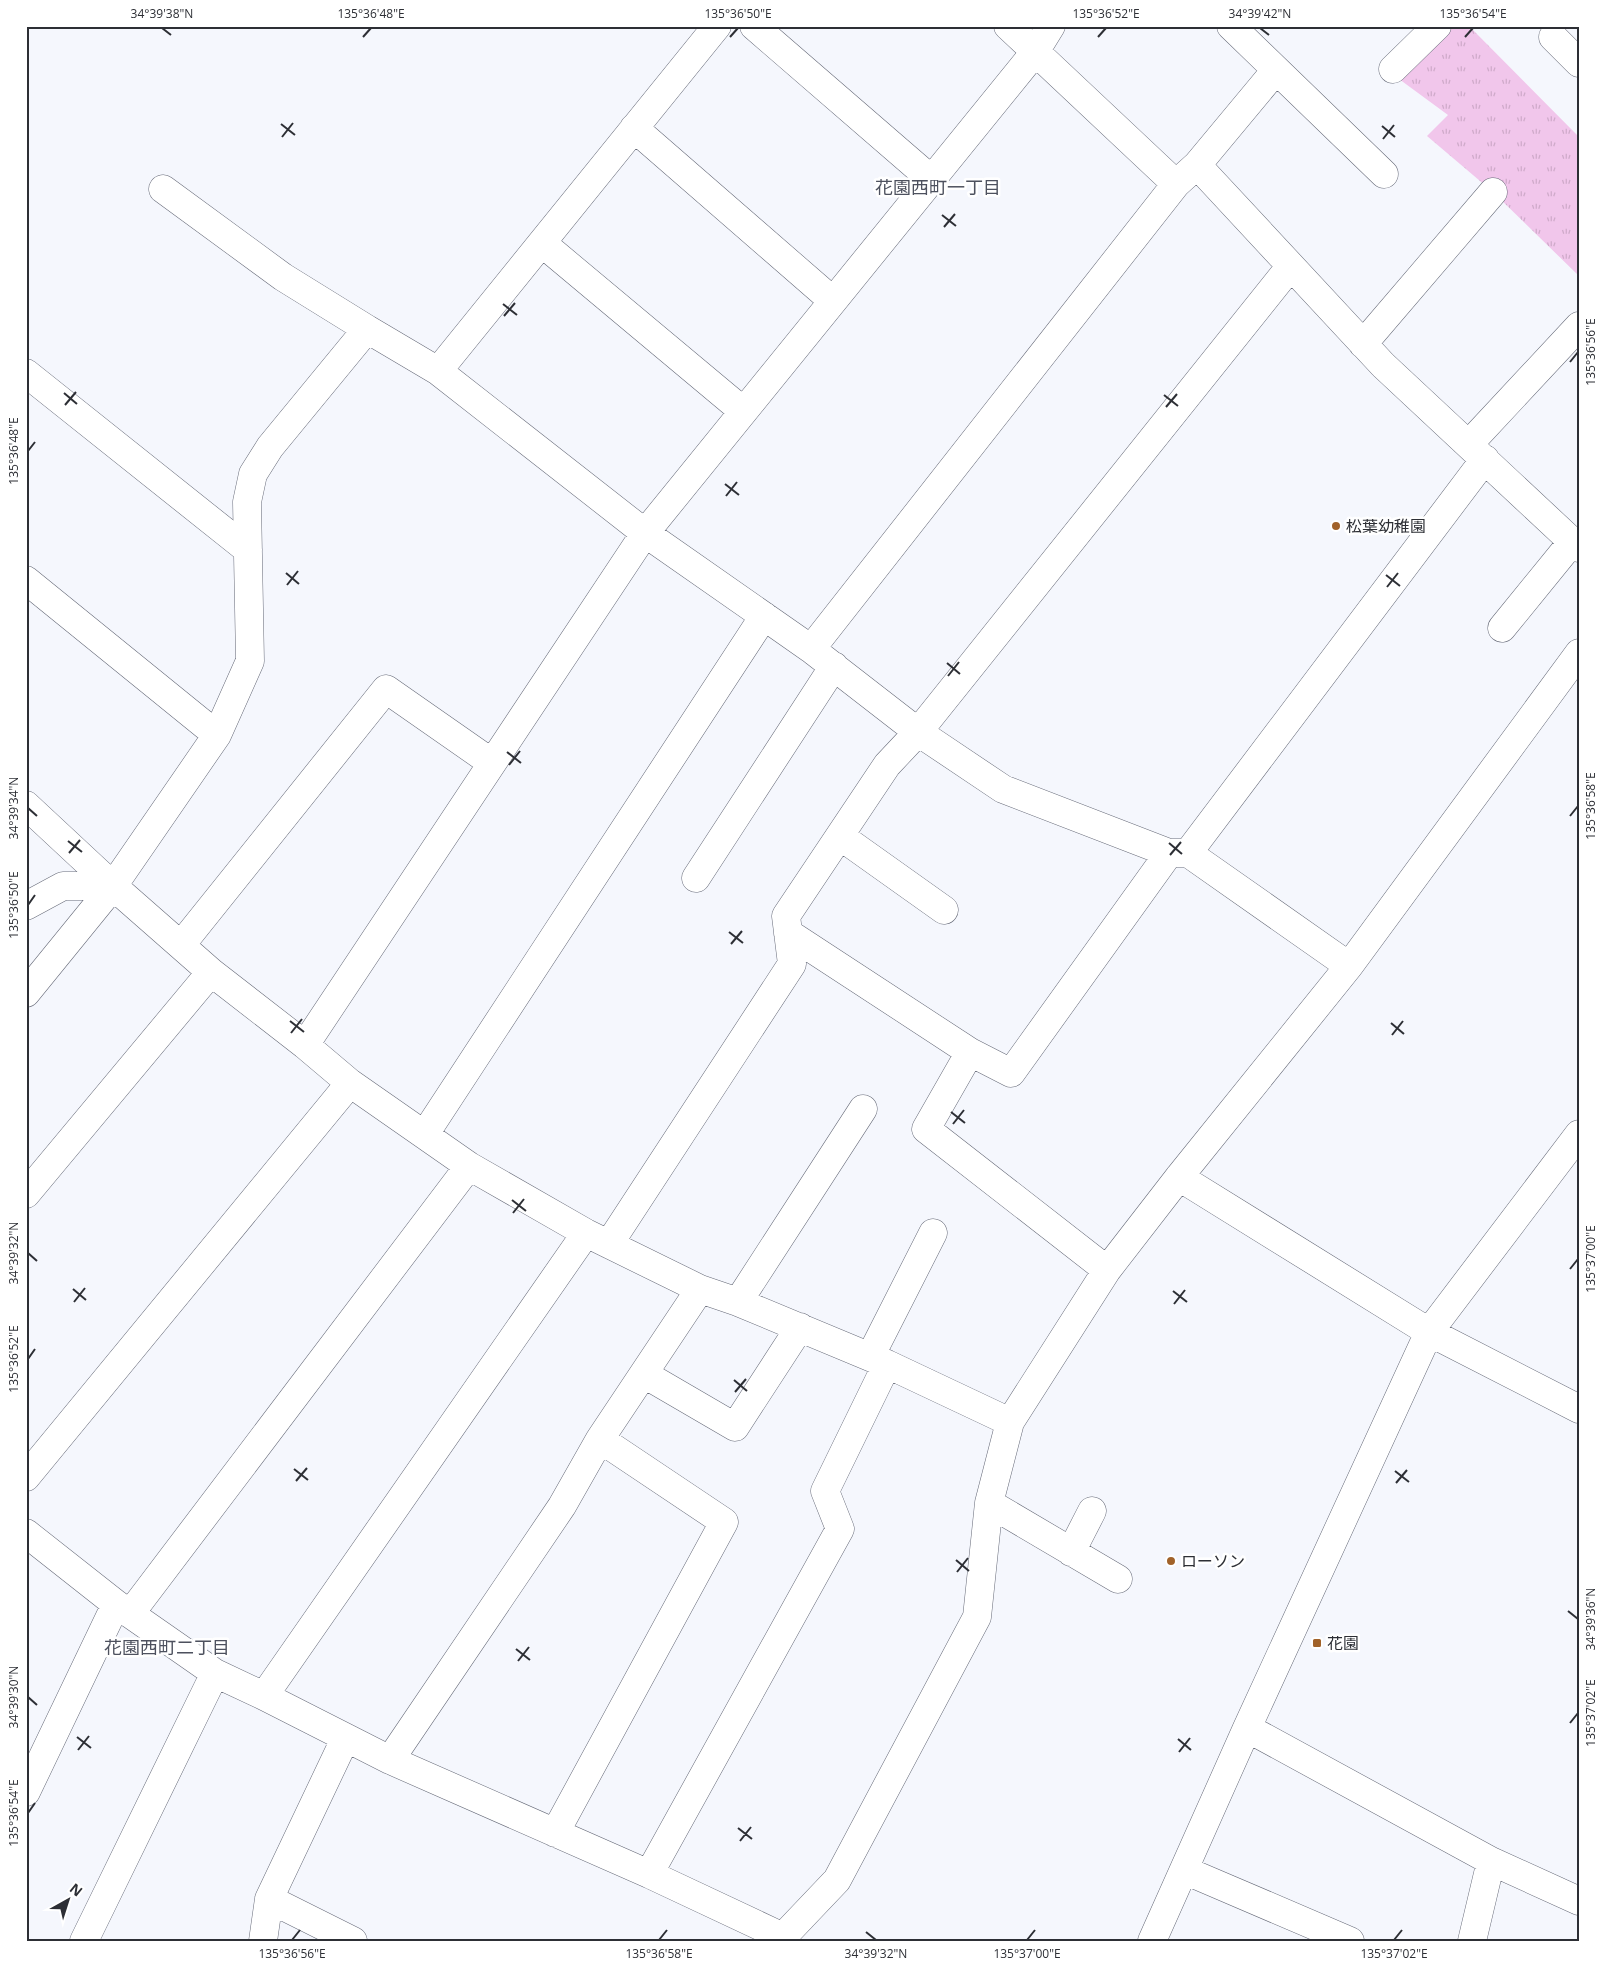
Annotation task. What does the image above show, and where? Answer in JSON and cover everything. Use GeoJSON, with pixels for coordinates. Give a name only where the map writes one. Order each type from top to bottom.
{"type":"FeatureCollection","features":[{"type":"Feature","properties":{"kind":"street"},"geometry":{"type":"LineString","coordinates":[[438,371],[717,26]]}},
{"type":"Feature","properties":{"kind":"street"},"geometry":{"type":"LineString","coordinates":[[754,26],[932,180]]}},
{"type":"Feature","properties":{"kind":"street"},"geometry":{"type":"LineString","coordinates":[[1008,26],[1176,184]]}},
{"type":"Feature","properties":{"kind":"street"},"geometry":{"type":"LineString","coordinates":[[305,1045],[645,533],[1035,52],[1052,26]]}},
{"type":"Feature","properties":{"kind":"street"},"geometry":{"type":"LineString","coordinates":[[1230,26],[1384,174]]}},
{"type":"Feature","properties":{"kind":"street"},"geometry":{"type":"LineString","coordinates":[[1393,68],[1436,26]]}},
{"type":"Feature","properties":{"kind":"street"},"geometry":{"type":"LineString","coordinates":[[1552,37],[1579,63]]}},
{"type":"Feature","properties":{"kind":"street"},"geometry":{"type":"LineString","coordinates":[[811,648],[1176,184],[1197,165],[1276,70]]}},
{"type":"Feature","properties":{"kind":"street"},"geometry":{"type":"LineString","coordinates":[[634,128],[833,301]]}},
{"type":"Feature","properties":{"kind":"street"},"geometry":{"type":"LineString","coordinates":[[1197,165],[1383,365],[1477,451],[1575,545],[1502,628]]}},
{"type":"Feature","properties":{"kind":"street"},"geometry":{"type":"LineString","coordinates":[[163,189],[283,277],[438,371],[645,533],[811,648],[918,732],[1003,789],[1179,853],[1349,966]]}},
{"type":"Feature","properties":{"kind":"street"},"geometry":{"type":"LineString","coordinates":[[1363,344],[1493,192]]}},
{"type":"Feature","properties":{"kind":"street"},"geometry":{"type":"LineString","coordinates":[[542,243],[743,411]]}},
{"type":"Feature","properties":{"kind":"street"},"geometry":{"type":"LineString","coordinates":[[264,1696],[598,1238],[792,964],[786,916],[887,764],[918,732],[1290,267]]}},
{"type":"Feature","properties":{"kind":"street"},"geometry":{"type":"LineString","coordinates":[[788,933],[970,1052],[1011,1073],[1179,853],[1477,451],[1579,326]]}},
{"type":"Feature","properties":{"kind":"street"},"geometry":{"type":"LineString","coordinates":[[26,993],[113,886],[217,735],[250,661],[247,502],[253,474],[270,447],[367,329]]}},
{"type":"Feature","properties":{"kind":"street"},"geometry":{"type":"LineString","coordinates":[[26,373],[248,550]]}},
{"type":"Feature","properties":{"kind":"street"},"geometry":{"type":"LineString","coordinates":[[26,580],[217,735]]}},
{"type":"Feature","properties":{"kind":"street"},"geometry":{"type":"LineString","coordinates":[[425,1134],[764,616]]}},
{"type":"Feature","properties":{"kind":"street"},"geometry":{"type":"LineString","coordinates":[[26,1533],[123,1609],[215,1673],[264,1696],[345,1739],[649,1874],[781,1939],[837,1880],[977,1617],[989,1503],[1010,1422],[1107,1270],[1179,1177],[1349,966],[1579,653]]}},
{"type":"Feature","properties":{"kind":"street"},"geometry":{"type":"LineString","coordinates":[[696,878],[834,666]]}},
{"type":"Feature","properties":{"kind":"street"},"geometry":{"type":"LineString","coordinates":[[181,945],[386,689],[492,763]]}},
{"type":"Feature","properties":{"kind":"street"},"geometry":{"type":"LineString","coordinates":[[26,805],[113,886],[211,972],[305,1045],[350,1083],[469,1166],[598,1238],[700,1289],[738,1302],[878,1361],[1010,1422]]}},
{"type":"Feature","properties":{"kind":"street"},"geometry":{"type":"LineString","coordinates":[[840,836],[944,910]]}},
{"type":"Feature","properties":{"kind":"street"},"geometry":{"type":"LineString","coordinates":[[26,906],[63,886],[113,886]]}},
{"type":"Feature","properties":{"kind":"street"},"geometry":{"type":"LineString","coordinates":[[26,1194],[211,972]]}},
{"type":"Feature","properties":{"kind":"street"},"geometry":{"type":"LineString","coordinates":[[970,1052],[926,1129],[1107,1270]]}},
{"type":"Feature","properties":{"kind":"street"},"geometry":{"type":"LineString","coordinates":[[26,1477],[350,1083]]}},
{"type":"Feature","properties":{"kind":"street"},"geometry":{"type":"LineString","coordinates":[[738,1302],[863,1110]]}},
{"type":"Feature","properties":{"kind":"street"},"geometry":{"type":"LineString","coordinates":[[1152,1941],[1247,1728],[1429,1332],[1579,1134]]}},
{"type":"Feature","properties":{"kind":"street"},"geometry":{"type":"LineString","coordinates":[[28,1783],[123,1609],[469,1166]]}},
{"type":"Feature","properties":{"kind":"street"},"geometry":{"type":"LineString","coordinates":[[1179,1177],[1429,1332],[1579,1409]]}},
{"type":"Feature","properties":{"kind":"street"},"geometry":{"type":"LineString","coordinates":[[649,1874],[840,1529],[825,1490],[933,1233]]}},
{"type":"Feature","properties":{"kind":"street"},"geometry":{"type":"LineString","coordinates":[[390,1760],[562,1506],[600,1439],[700,1289]]}},
{"type":"Feature","properties":{"kind":"street"},"geometry":{"type":"LineString","coordinates":[[644,1374],[736,1427],[800,1328]]}},
{"type":"Feature","properties":{"kind":"street"},"geometry":{"type":"LineString","coordinates":[[555,1833],[724,1522],[600,1439]]}},
{"type":"Feature","properties":{"kind":"street"},"geometry":{"type":"LineString","coordinates":[[989,1503],[1118,1579]]}},
{"type":"Feature","properties":{"kind":"street"},"geometry":{"type":"LineString","coordinates":[[1071,1552],[1092,1511]]}},
{"type":"Feature","properties":{"kind":"street"},"geometry":{"type":"LineString","coordinates":[[84,1941],[215,1673]]}},
{"type":"Feature","properties":{"kind":"street"},"geometry":{"type":"LineString","coordinates":[[1247,1728],[1490,1861],[1579,1901]]}},
{"type":"Feature","properties":{"kind":"street"},"geometry":{"type":"LineString","coordinates":[[263,1941],[270,1899],[345,1739]]}},
{"type":"Feature","properties":{"kind":"street"},"geometry":{"type":"LineString","coordinates":[[1472,1941],[1490,1861]]}},
{"type":"Feature","properties":{"kind":"street"},"geometry":{"type":"LineString","coordinates":[[1184,1870],[1350,1941]]}},
{"type":"Feature","properties":{"kind":"street"},"geometry":{"type":"LineString","coordinates":[[270,1899],[353,1941]]}},
{"type":"Feature","properties":{"kind":"green space"},"geometry":{"type":"Polygon","coordinates":[[[1452,26],[1469,26],[1579,137],[1579,276],[1493,192],[1427,136],[1448,115],[1399,79],[1452,26]]]}},
{"type":"Feature","properties":{"kind":"place","name":"松葉幼稚園"},"geometry":{"type":"Point","coordinates":[1336,526]}},
{"type":"Feature","properties":{"kind":"place","name":"ローソン"},"geometry":{"type":"Point","coordinates":[1171,1561]}},
{"type":"Feature","properties":{"kind":"place","name":"花園"},"geometry":{"type":"Point","coordinates":[1317,1643]}},
{"type":"Feature","properties":{"kind":"district","name":"花園西町一丁目"},"geometry":{"type":"Point","coordinates":[938,188]}},
{"type":"Feature","properties":{"kind":"district","name":"花園西町二丁目"},"geometry":{"type":"Point","coordinates":[167,1648]}}]}
